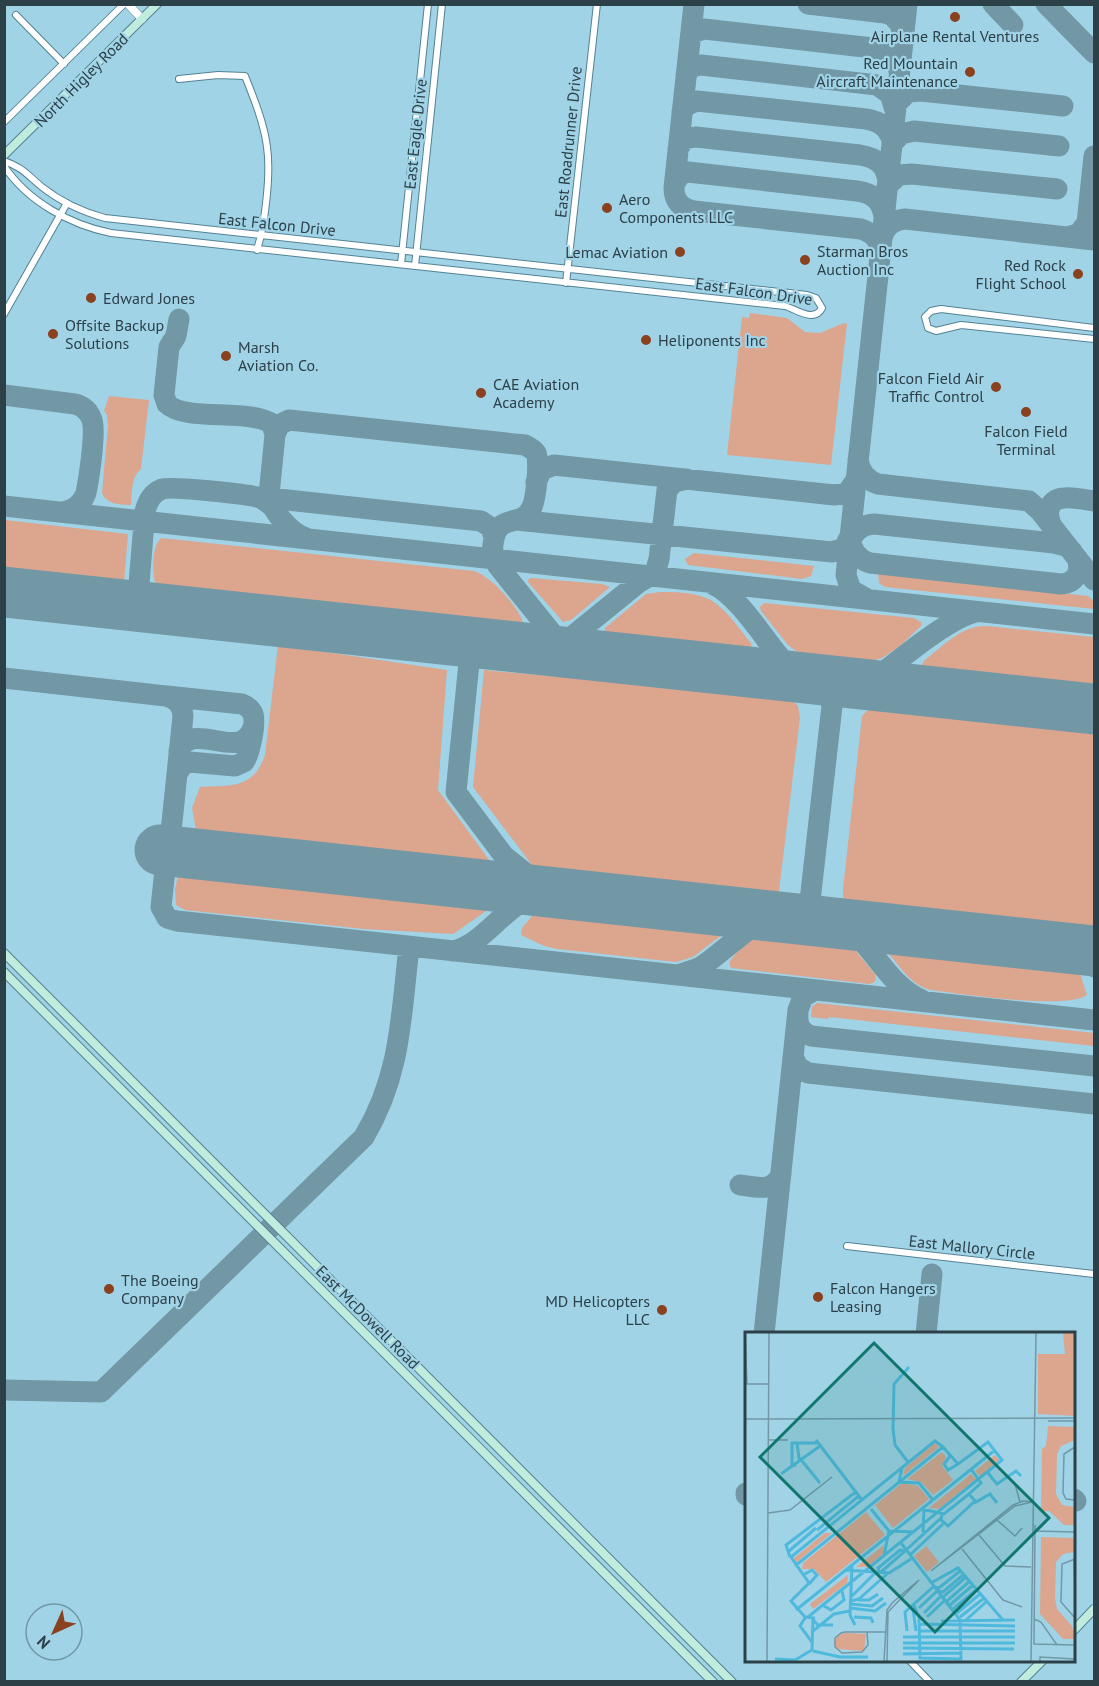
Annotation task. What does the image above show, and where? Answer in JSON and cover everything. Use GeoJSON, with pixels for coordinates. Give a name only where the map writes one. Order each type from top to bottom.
{"type":"FeatureCollection","features":[{"type":"Feature","properties":{"kind":"main road","name":"North Higley Road"},"geometry":{"type":"LineString","coordinates":[[4,155],[157,4]]}},
{"type":"Feature","properties":{"kind":"main road","name":"East McDowell Road"},"geometry":{"type":"LineString","coordinates":[[4,953],[732,1682]]}},
{"type":"Feature","properties":{"kind":"main road","name":"East McDowell Road"},"geometry":{"type":"LineString","coordinates":[[4,972],[713,1682]]}},
{"type":"Feature","properties":{"kind":"main road"},"geometry":{"type":"LineString","coordinates":[[622,1590],[632,1581]]}},
{"type":"Feature","properties":{"kind":"main road"},"geometry":{"type":"LineString","coordinates":[[1075,1629],[1095,1609]]}},
{"type":"Feature","properties":{"kind":"main road"},"geometry":{"type":"LineString","coordinates":[[1022,1682],[1041,1662]]}},
{"type":"Feature","properties":{"kind":"street"},"geometry":{"type":"LineString","coordinates":[[126,4],[142,19]]}},
{"type":"Feature","properties":{"kind":"street","name":"North Higley Road"},"geometry":{"type":"LineString","coordinates":[[4,122],[126,4]]}},
{"type":"Feature","properties":{"kind":"street","name":"East Eagle Drive"},"geometry":{"type":"LineString","coordinates":[[401,264],[429,4]]}},
{"type":"Feature","properties":{"kind":"street","name":"East Eagle Drive"},"geometry":{"type":"LineString","coordinates":[[415,266],[442,4]]}},
{"type":"Feature","properties":{"kind":"street","name":"East Roadrunner Drive"},"geometry":{"type":"LineString","coordinates":[[566,283],[597,4]]}},
{"type":"Feature","properties":{"kind":"street"},"geometry":{"type":"LineString","coordinates":[[16,15],[64,64]]}},
{"type":"Feature","properties":{"kind":"street"},"geometry":{"type":"LineString","coordinates":[[179,79],[218,75],[245,76],[261,120],[268,149],[261,236],[257,250]]}},
{"type":"Feature","properties":{"kind":"street"},"geometry":{"type":"LineString","coordinates":[[416,124],[430,126]]}},
{"type":"Feature","properties":{"kind":"street","name":"East Falcon Drive"},"geometry":{"type":"LineString","coordinates":[[4,161],[20,167],[42,187],[67,203],[105,218],[807,295],[819,300],[822,308],[812,316],[785,306],[111,233],[88,228],[60,215],[31,196],[4,166]]}},
{"type":"Feature","properties":{"kind":"street"},"geometry":{"type":"LineString","coordinates":[[4,314],[67,203]]}},
{"type":"Feature","properties":{"kind":"street"},"geometry":{"type":"LineString","coordinates":[[1095,327],[941,309],[931,311],[925,317],[928,328],[936,331],[961,325],[1095,339]]}},
{"type":"Feature","properties":{"kind":"street","name":"East Mallory Circle"},"geometry":{"type":"LineString","coordinates":[[847,1246],[1095,1274]]}},
{"type":"Feature","properties":{"kind":"street"},"geometry":{"type":"LineString","coordinates":[[911,1662],[930,1682]]}},
{"type":"Feature","properties":{"kind":"shaded area"},"geometry":{"type":"Polygon","coordinates":[[[750,313],[787,318],[805,332],[820,333],[844,323],[847,324],[831,465],[727,455],[742,317],[749,318],[750,313]]]}},
{"type":"Feature","properties":{"kind":"shaded area"},"geometry":{"type":"Polygon","coordinates":[[[109,396],[149,400],[141,469],[134,481],[131,505],[110,502],[102,493],[108,425],[104,411],[109,396]]]}},
{"type":"Feature","properties":{"kind":"shaded area"},"geometry":{"type":"Polygon","coordinates":[[[5,520],[128,534],[124,582],[5,569],[5,520]]]}},
{"type":"Feature","properties":{"kind":"shaded area"},"geometry":{"type":"Polygon","coordinates":[[[161,538],[474,571],[488,579],[504,593],[524,625],[162,587],[155,582],[153,572],[154,553],[161,538]]]}},
{"type":"Feature","properties":{"kind":"shaded area"},"geometry":{"type":"Polygon","coordinates":[[[694,553],[814,566],[811,576],[802,579],[688,565],[685,559],[694,553]]]}},
{"type":"Feature","properties":{"kind":"shaded area"},"geometry":{"type":"Polygon","coordinates":[[[878,573],[1088,596],[1094,601],[1094,609],[885,587],[879,583],[878,573]]]}},
{"type":"Feature","properties":{"kind":"shaded area"},"geometry":{"type":"Polygon","coordinates":[[[528,579],[602,584],[610,587],[571,620],[563,622],[528,582],[528,579]]]}},
{"type":"Feature","properties":{"kind":"shaded area"},"geometry":{"type":"Polygon","coordinates":[[[660,592],[693,594],[714,602],[731,618],[751,643],[752,649],[605,635],[605,628],[646,594],[660,592]]]}},
{"type":"Feature","properties":{"kind":"shaded area"},"geometry":{"type":"Polygon","coordinates":[[[764,603],[914,618],[922,625],[900,646],[882,658],[859,662],[812,657],[797,652],[788,645],[761,611],[760,607],[764,603]]]}},
{"type":"Feature","properties":{"kind":"shaded area"},"geometry":{"type":"Polygon","coordinates":[[[987,626],[1094,637],[1094,687],[921,667],[924,661],[961,632],[987,626]]]}},
{"type":"Feature","properties":{"kind":"shaded area"},"geometry":{"type":"Polygon","coordinates":[[[278,645],[447,670],[438,790],[495,868],[219,839],[196,830],[192,808],[200,787],[231,785],[247,780],[260,766],[265,755],[278,645]]]}},
{"type":"Feature","properties":{"kind":"shaded area"},"geometry":{"type":"Polygon","coordinates":[[[484,670],[790,698],[798,706],[800,718],[779,891],[774,896],[763,897],[661,884],[538,873],[473,787],[484,670]]]}},
{"type":"Feature","properties":{"kind":"shaded area"},"geometry":{"type":"Polygon","coordinates":[[[875,708],[1094,732],[1094,933],[852,906],[845,901],[843,889],[862,716],[868,710],[875,708]]]}},
{"type":"Feature","properties":{"kind":"shaded area"},"geometry":{"type":"Polygon","coordinates":[[[188,871],[495,905],[453,934],[364,929],[185,910],[176,905],[175,889],[178,876],[188,871]]]}},
{"type":"Feature","properties":{"kind":"shaded area"},"geometry":{"type":"Polygon","coordinates":[[[538,909],[718,929],[722,930],[723,934],[693,957],[676,962],[557,949],[544,946],[521,935],[522,928],[538,909]]]}},
{"type":"Feature","properties":{"kind":"shaded area"},"geometry":{"type":"Polygon","coordinates":[[[765,934],[850,944],[875,974],[876,980],[869,984],[731,968],[729,963],[736,954],[750,942],[765,934]]]}},
{"type":"Feature","properties":{"kind":"shaded area"},"geometry":{"type":"Polygon","coordinates":[[[890,948],[1070,967],[1080,974],[1087,995],[1076,999],[1036,1001],[931,990],[907,976],[889,954],[890,948]]]}},
{"type":"Feature","properties":{"kind":"shaded area"},"geometry":{"type":"Polygon","coordinates":[[[817,1003],[1094,1033],[1094,1046],[829,1017],[828,1019],[811,1017],[812,1007],[817,1003]]]}},
{"type":"Feature","properties":{"kind":"taxiway"},"geometry":{"type":"LineString","coordinates":[[694,4],[674,188],[675,197],[679,203],[694,211],[861,229],[875,237],[880,253]]}},
{"type":"Feature","properties":{"kind":"taxiway"},"geometry":{"type":"LineString","coordinates":[[808,4],[885,13],[893,16],[900,24],[903,37]]}},
{"type":"Feature","properties":{"kind":"taxiway"},"geometry":{"type":"LineString","coordinates":[[867,599],[851,590],[846,575],[907,4]]}},
{"type":"Feature","properties":{"kind":"taxiway"},"geometry":{"type":"LineString","coordinates":[[993,4],[1013,25]]}},
{"type":"Feature","properties":{"kind":"taxiway"},"geometry":{"type":"LineString","coordinates":[[1046,4],[1094,53]]}},
{"type":"Feature","properties":{"kind":"taxiway"},"geometry":{"type":"LineString","coordinates":[[690,40],[693,33],[704,29],[873,48],[891,55],[897,62],[899,72]]}},
{"type":"Feature","properties":{"kind":"taxiway"},"geometry":{"type":"LineString","coordinates":[[686,75],[691,67],[701,65],[877,85],[890,94],[895,110]]}},
{"type":"Feature","properties":{"kind":"taxiway"},"geometry":{"type":"LineString","coordinates":[[896,104],[908,92],[921,91],[1063,106]]}},
{"type":"Feature","properties":{"kind":"taxiway"},"geometry":{"type":"LineString","coordinates":[[682,112],[687,105],[697,101],[866,119],[883,125],[892,141]]}},
{"type":"Feature","properties":{"kind":"taxiway"},"geometry":{"type":"LineString","coordinates":[[892,144],[901,134],[914,131],[1059,146]]}},
{"type":"Feature","properties":{"kind":"taxiway"},"geometry":{"type":"LineString","coordinates":[[678,149],[684,139],[696,137],[860,155],[879,163],[885,170],[888,181]]}},
{"type":"Feature","properties":{"kind":"taxiway"},"geometry":{"type":"LineString","coordinates":[[1068,237],[1079,233],[1087,223],[1094,156]]}},
{"type":"Feature","properties":{"kind":"taxiway"},"geometry":{"type":"LineString","coordinates":[[675,183],[680,175],[688,172],[857,191],[876,199],[884,217]]}},
{"type":"Feature","properties":{"kind":"taxiway"},"geometry":{"type":"LineString","coordinates":[[887,186],[899,175],[912,174],[1057,189]]}},
{"type":"Feature","properties":{"kind":"taxiway"},"geometry":{"type":"LineString","coordinates":[[882,238],[890,224],[905,219],[1094,240]]}},
{"type":"Feature","properties":{"kind":"taxiway"},"geometry":{"type":"LineString","coordinates":[[179,319],[176,336],[169,347],[164,395],[167,404],[188,412],[249,417],[262,419],[272,424],[275,435],[269,495],[283,521],[306,538]]}},
{"type":"Feature","properties":{"kind":"taxiway"},"geometry":{"type":"LineString","coordinates":[[4,395],[75,404],[85,409],[91,417],[93,445],[86,493],[77,506],[63,512]]}},
{"type":"Feature","properties":{"kind":"taxiway"},"geometry":{"type":"LineString","coordinates":[[275,435],[279,425],[289,420],[525,445],[532,449],[536,453],[538,464],[533,505],[526,515],[499,527],[495,534],[493,556],[498,566],[568,653]]}},
{"type":"Feature","properties":{"kind":"taxiway"},"geometry":{"type":"LineString","coordinates":[[858,460],[864,475],[878,484],[1029,501],[1040,511],[1094,580]]}},
{"type":"Feature","properties":{"kind":"taxiway"},"geometry":{"type":"LineString","coordinates":[[536,482],[542,470],[554,465],[834,495],[847,493],[856,480]]}},
{"type":"Feature","properties":{"kind":"taxiway"},"geometry":{"type":"LineString","coordinates":[[553,652],[638,583],[655,573],[659,559],[667,490],[674,482],[687,479]]}},
{"type":"Feature","properties":{"kind":"taxiway"},"geometry":{"type":"LineString","coordinates":[[137,608],[145,511],[153,495],[168,488],[193,489],[259,498],[273,507]]}},
{"type":"Feature","properties":{"kind":"taxiway"},"geometry":{"type":"LineString","coordinates":[[269,498],[481,521],[490,527],[494,536]]}},
{"type":"Feature","properties":{"kind":"taxiway"},"geometry":{"type":"LineString","coordinates":[[1053,528],[1049,519],[1049,509],[1058,499],[1076,498],[1094,501]]}},
{"type":"Feature","properties":{"kind":"taxiway"},"geometry":{"type":"LineString","coordinates":[[4,506],[1094,624]]}},
{"type":"Feature","properties":{"kind":"taxiway"},"geometry":{"type":"LineString","coordinates":[[516,520],[832,552],[844,548],[850,536]]}},
{"type":"Feature","properties":{"kind":"taxiway"},"geometry":{"type":"LineString","coordinates":[[849,547],[857,531],[874,524],[1054,543],[1066,546],[1072,551]]}},
{"type":"Feature","properties":{"kind":"taxiway"},"geometry":{"type":"LineString","coordinates":[[850,537],[855,553],[870,563],[1061,584],[1071,581],[1076,576],[1079,567],[1077,558]]}},
{"type":"Feature","properties":{"kind":"taxiway"},"geometry":{"type":"LineString","coordinates":[[712,584],[723,590],[743,609],[795,674],[825,689],[832,706]]}},
{"type":"Feature","properties":{"kind":"taxiway"},"geometry":{"type":"LineString","coordinates":[[783,917],[799,912],[810,901],[832,706],[836,698],[845,690],[866,685],[937,631],[976,612]]}},
{"type":"Feature","properties":{"kind":"taxiway"},"geometry":{"type":"LineString","coordinates":[[471,643],[456,792],[504,856],[549,892]]}},
{"type":"Feature","properties":{"kind":"taxiway"},"geometry":{"type":"LineString","coordinates":[[4,678],[166,696],[178,703],[183,716],[169,851]]}},
{"type":"Feature","properties":{"kind":"taxiway"},"geometry":{"type":"LineString","coordinates":[[167,696],[242,704],[251,711],[254,718],[250,746],[244,762],[235,766],[189,762],[182,766],[177,774]]}},
{"type":"Feature","properties":{"kind":"taxiway"},"geometry":{"type":"LineString","coordinates":[[179,751],[185,742],[194,739],[237,742],[246,739],[252,730]]}},
{"type":"Feature","properties":{"kind":"taxiway"},"geometry":{"type":"LineString","coordinates":[[167,851],[161,907],[167,918],[177,921],[1094,1020]]}},
{"type":"Feature","properties":{"kind":"taxiway"},"geometry":{"type":"LineString","coordinates":[[452,951],[476,940],[522,902],[535,895],[549,892]]}},
{"type":"Feature","properties":{"kind":"taxiway"},"geometry":{"type":"LineString","coordinates":[[810,901],[816,914],[832,922]]}},
{"type":"Feature","properties":{"kind":"taxiway"},"geometry":{"type":"LineString","coordinates":[[681,974],[699,968],[708,962],[767,915]]}},
{"type":"Feature","properties":{"kind":"taxiway"},"geometry":{"type":"LineString","coordinates":[[844,924],[864,943],[900,986],[922,1000]]}},
{"type":"Feature","properties":{"kind":"taxiway"},"geometry":{"type":"LineString","coordinates":[[4,1390],[101,1392],[364,1137],[386,1091],[392,1068],[401,1021],[409,947]]}},
{"type":"Feature","properties":{"kind":"taxiway"},"geometry":{"type":"LineString","coordinates":[[1067,948],[1083,954],[1094,967]]}},
{"type":"Feature","properties":{"kind":"taxiway"},"geometry":{"type":"LineString","coordinates":[[764,1332],[798,1010],[803,997],[813,991]]}},
{"type":"Feature","properties":{"kind":"taxiway"},"geometry":{"type":"LineString","coordinates":[[798,1013],[800,1027],[811,1036],[1094,1066]]}},
{"type":"Feature","properties":{"kind":"taxiway"},"geometry":{"type":"LineString","coordinates":[[793,1057],[798,1067],[808,1073],[1094,1104]]}},
{"type":"Feature","properties":{"kind":"taxiway"},"geometry":{"type":"LineString","coordinates":[[740,1185],[769,1186],[774,1184],[781,1174]]}},
{"type":"Feature","properties":{"kind":"taxiway"},"geometry":{"type":"LineString","coordinates":[[926,1332],[932,1274]]}},
{"type":"Feature","properties":{"kind":"runway"},"geometry":{"type":"LineString","coordinates":[[4,592],[1094,709]]}},
{"type":"Feature","properties":{"kind":"runway"},"geometry":{"type":"LineString","coordinates":[[160,850],[1094,951]]}},
{"type":"Feature","properties":{"kind":"place","name":"Airplane Rental Ventures"},"geometry":{"type":"Point","coordinates":[955,17]}},
{"type":"Feature","properties":{"kind":"place","name":"Red Mountain Aircraft Maintenance"},"geometry":{"type":"Point","coordinates":[970,72]}},
{"type":"Feature","properties":{"kind":"place","name":"Aero Components LLC"},"geometry":{"type":"Point","coordinates":[607,208]}},
{"type":"Feature","properties":{"kind":"place","name":"Lemac Aviation"},"geometry":{"type":"Point","coordinates":[680,252]}},
{"type":"Feature","properties":{"kind":"place","name":"Starman Bros Auction Inc"},"geometry":{"type":"Point","coordinates":[805,260]}},
{"type":"Feature","properties":{"kind":"place","name":"Red Rock Flight School"},"geometry":{"type":"Point","coordinates":[1078,274]}},
{"type":"Feature","properties":{"kind":"place","name":"Edward Jones"},"geometry":{"type":"Point","coordinates":[91,298]}},
{"type":"Feature","properties":{"kind":"place","name":"Offsite Backup Solutions"},"geometry":{"type":"Point","coordinates":[53,334]}},
{"type":"Feature","properties":{"kind":"place","name":"Heliponents Inc"},"geometry":{"type":"Point","coordinates":[646,340]}},
{"type":"Feature","properties":{"kind":"place","name":"Marsh Aviation Co."},"geometry":{"type":"Point","coordinates":[226,356]}},
{"type":"Feature","properties":{"kind":"place","name":"Falcon Field Air Traffic Control"},"geometry":{"type":"Point","coordinates":[996,387]}},
{"type":"Feature","properties":{"kind":"place","name":"CAE Aviation Academy"},"geometry":{"type":"Point","coordinates":[481,393]}},
{"type":"Feature","properties":{"kind":"place","name":"Falcon Field Terminal"},"geometry":{"type":"Point","coordinates":[1026,412]}},
{"type":"Feature","properties":{"kind":"place","name":"The Boeing Company"},"geometry":{"type":"Point","coordinates":[109,1289]}},
{"type":"Feature","properties":{"kind":"place","name":"Falcon Hangers Leasing"},"geometry":{"type":"Point","coordinates":[818,1297]}},
{"type":"Feature","properties":{"kind":"place","name":"MD Helicopters LLC"},"geometry":{"type":"Point","coordinates":[662,1310]}}]}
